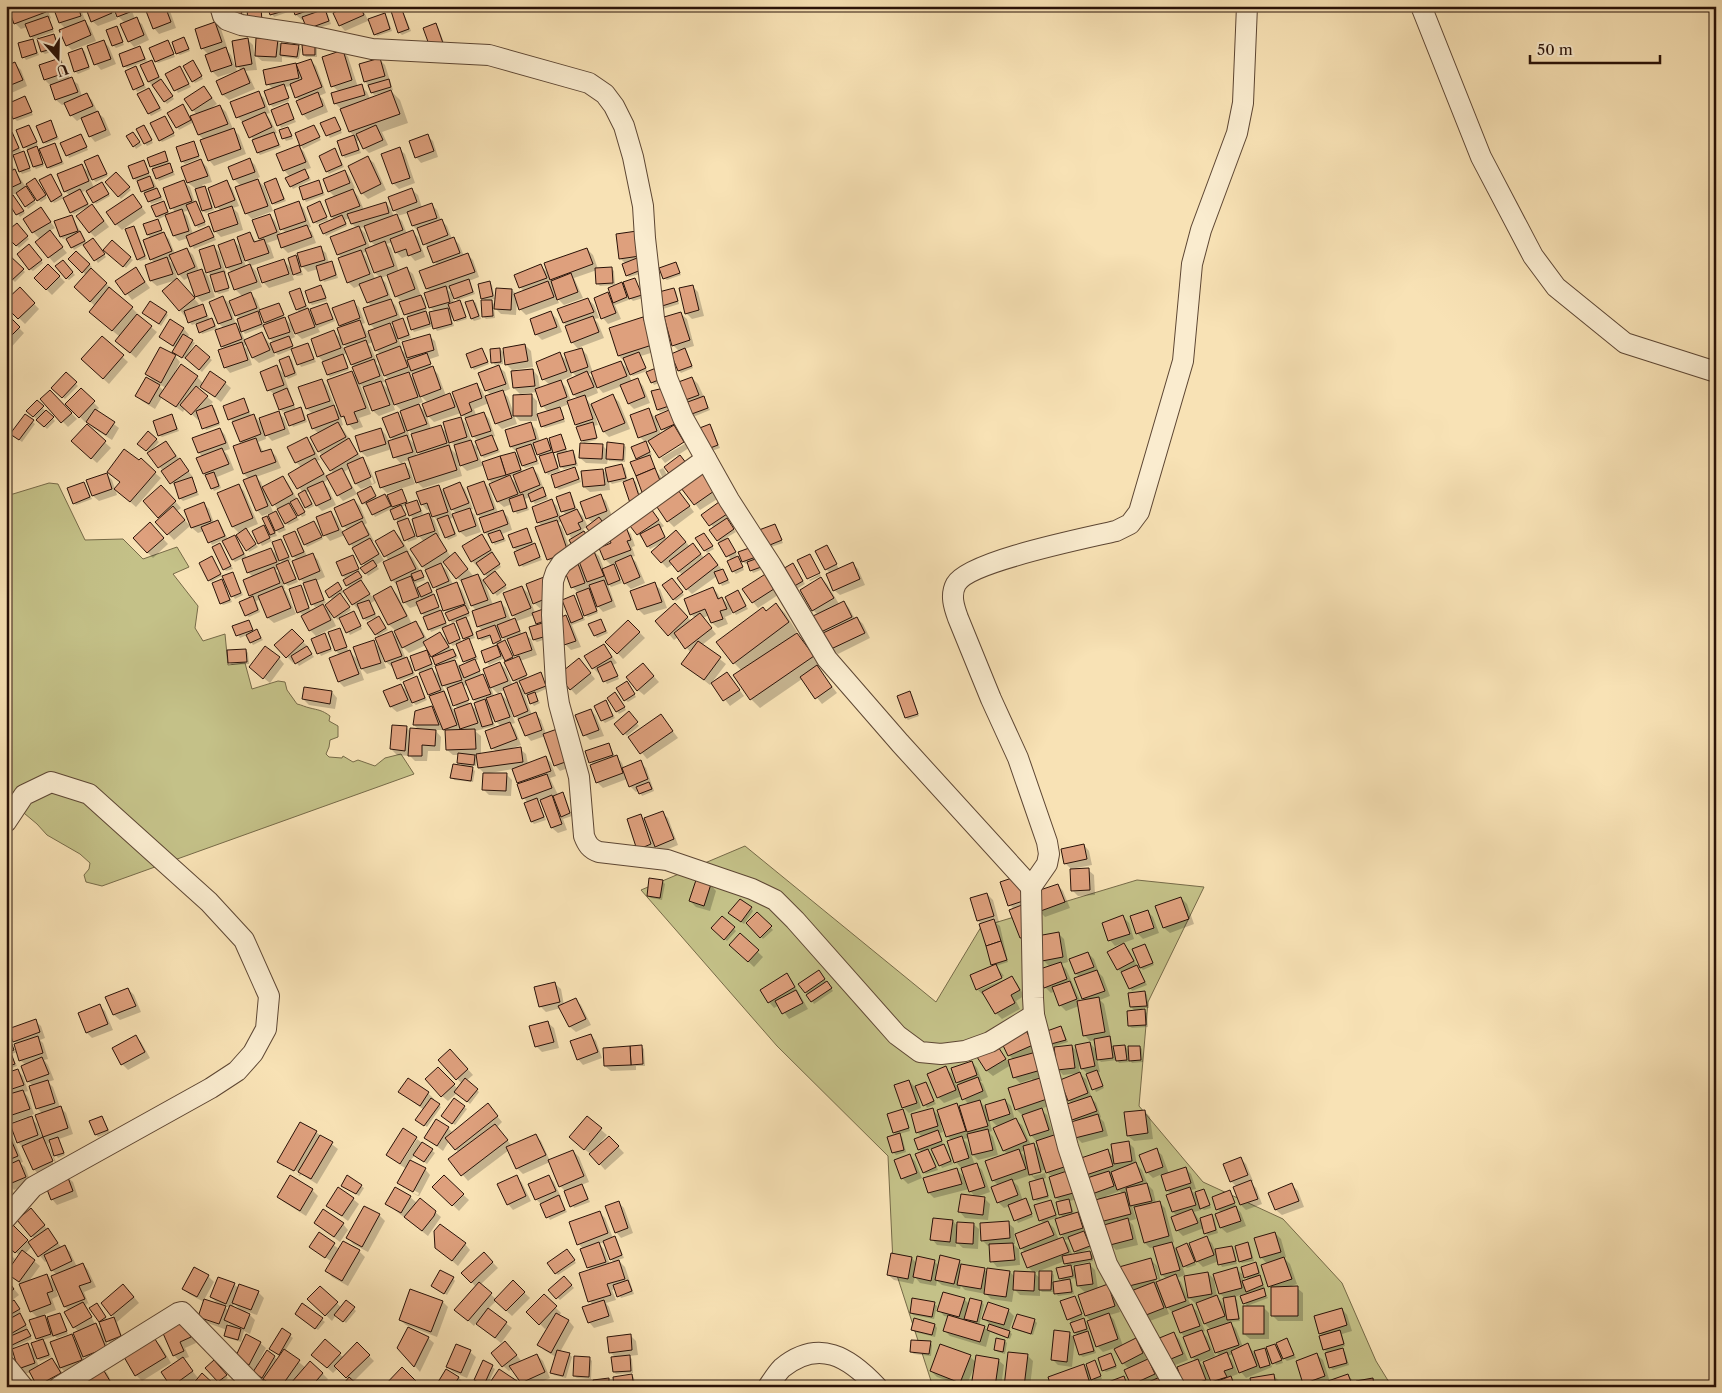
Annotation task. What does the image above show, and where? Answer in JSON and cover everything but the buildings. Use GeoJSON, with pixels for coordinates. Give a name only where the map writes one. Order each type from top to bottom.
{"type":"FeatureCollection","features":[{"type":"Feature","properties":{"kind":"street"},"geometry":{"type":"LineString","coordinates":[[220,6],[222,16],[241,25],[302,34],[372,49],[489,56],[589,83],[604,94],[614,106],[624,126],[633,157],[643,206],[654,318],[667,378],[683,418],[827,659],[900,744],[1031,887]]}},
{"type":"Feature","properties":{"kind":"street"},"geometry":{"type":"LineString","coordinates":[[1175,1387],[1107,1264],[1068,1147],[1034,1015],[1031,887],[1047,864],[1050,854],[1018,758],[991,699],[958,618],[953,593],[957,582],[965,575],[998,560],[1116,531],[1130,524],[1139,512],[1183,361],[1192,264],[1201,230],[1237,133],[1243,103],[1247,6]]}},
{"type":"Feature","properties":{"kind":"street"},"geometry":{"type":"LineString","coordinates":[[1421,6],[1481,157],[1533,256],[1556,287],[1626,343],[1716,372]]}},
{"type":"Feature","properties":{"kind":"street"},"geometry":{"type":"LineString","coordinates":[[706,459],[562,563],[554,576],[552,615],[556,684],[559,704],[579,777],[584,836],[587,844],[598,852],[667,860],[752,889],[775,900],[897,1035],[920,1052],[941,1054],[965,1051],[990,1042],[1034,1015]]}},
{"type":"Feature","properties":{"kind":"street"},"geometry":{"type":"LineString","coordinates":[[6,822],[24,795],[51,782],[89,794],[209,902],[244,940],[269,996],[266,1029],[253,1053],[237,1071],[211,1088],[33,1187],[6,1218]]}},
{"type":"Feature","properties":{"kind":"street"},"geometry":{"type":"LineString","coordinates":[[59,1387],[182,1312],[254,1387]]}},
{"type":"Feature","properties":{"kind":"street"},"geometry":{"type":"LineString","coordinates":[[768,1387],[781,1369],[800,1357],[822,1352],[846,1359],[877,1387]]}},
{"type":"Feature","properties":{"kind":"street"},"geometry":{"type":"LineString","coordinates":[[6,1366],[23,1387]]}},
{"type":"Feature","properties":{"kind":"shaded area"},"geometry":{"type":"Polygon","coordinates":[[[49,483],[58,484],[85,540],[123,539],[143,559],[177,547],[189,567],[173,574],[198,606],[195,628],[203,641],[225,634],[228,665],[245,663],[252,689],[278,681],[285,682],[287,690],[297,704],[320,710],[330,716],[329,721],[338,726],[338,737],[330,740],[326,754],[329,757],[342,758],[343,756],[353,762],[358,760],[375,766],[385,758],[401,754],[414,774],[102,886],[86,882],[84,875],[89,869],[90,863],[80,854],[47,835],[6,798],[6,494],[13,494],[49,483]]]}},
{"type":"Feature","properties":{"kind":"shaded area"},"geometry":{"type":"Polygon","coordinates":[[[745,846],[936,1002],[981,927],[1137,880],[1204,887],[1148,1002],[1139,1106],[1203,1182],[1283,1219],[1342,1283],[1376,1361],[1392,1387],[933,1387],[893,1263],[888,1156],[777,1046],[641,890],[745,846]]]}}]}
